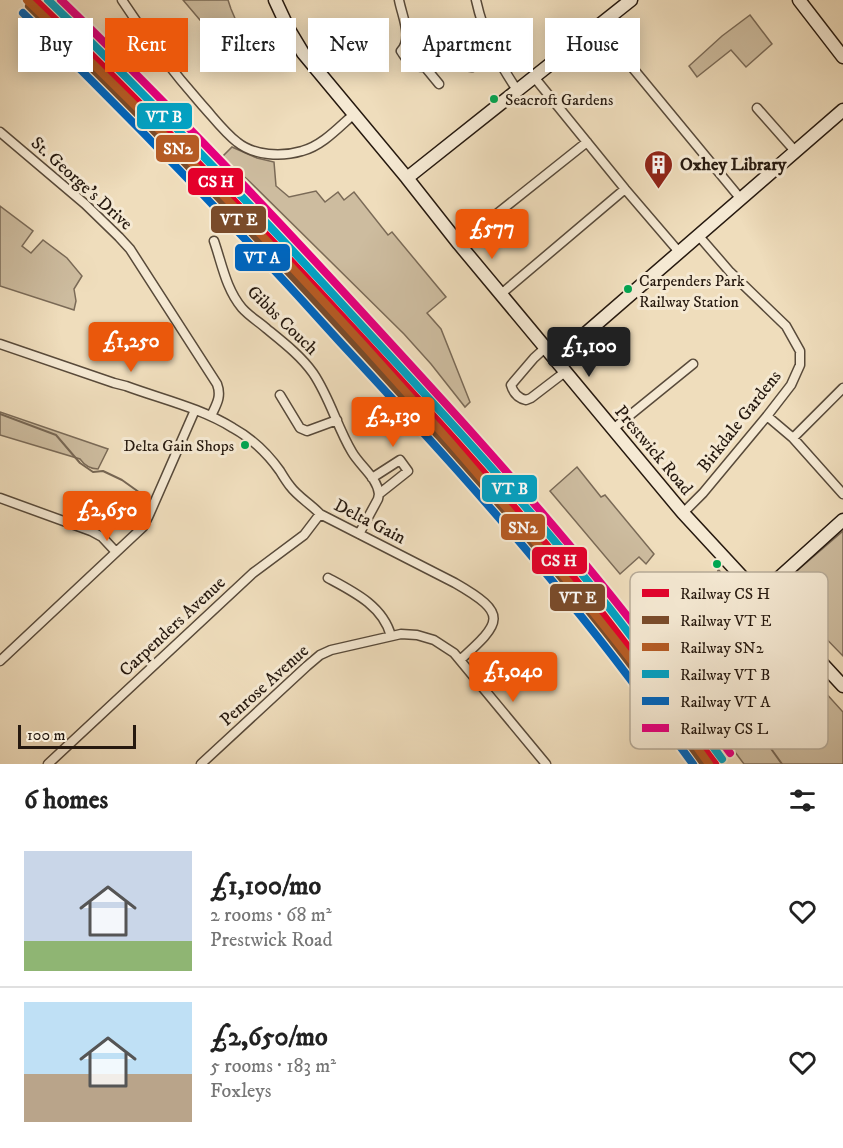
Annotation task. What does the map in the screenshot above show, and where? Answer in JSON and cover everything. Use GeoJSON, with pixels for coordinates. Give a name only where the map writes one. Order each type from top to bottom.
{"type":"FeatureCollection","features":[{"type":"Feature","properties":{"kind":"main road","name":"Prestwick Road"},"geometry":{"type":"LineString","coordinates":[[274,0],[303,53],[683,513],[738,572]]}},
{"type":"Feature","properties":{"kind":"main road"},"geometry":{"type":"LineString","coordinates":[[608,18],[631,0]]}},
{"type":"Feature","properties":{"kind":"main road"},"geometry":{"type":"LineString","coordinates":[[800,0],[843,57]]}},
{"type":"Feature","properties":{"kind":"main road"},"geometry":{"type":"LineString","coordinates":[[407,178],[545,67]]}},
{"type":"Feature","properties":{"kind":"main road"},"geometry":{"type":"LineString","coordinates":[[555,360],[843,110]]}},
{"type":"Feature","properties":{"kind":"main road"},"geometry":{"type":"LineString","coordinates":[[785,572],[843,520]]}},
{"type":"Feature","properties":{"kind":"main road","name":"Prestwick Road"},"geometry":{"type":"LineString","coordinates":[[828,670],[843,686]]}},
{"type":"Feature","properties":{"kind":"street"},"geometry":{"type":"LineString","coordinates":[[122,0],[148,39],[187,87],[237,142],[252,150],[282,155],[304,151],[318,144],[354,114]]}},
{"type":"Feature","properties":{"kind":"street"},"geometry":{"type":"LineString","coordinates":[[399,0],[407,36],[406,44],[401,51],[410,64],[425,67],[439,84]]}},
{"type":"Feature","properties":{"kind":"street"},"geometry":{"type":"LineString","coordinates":[[476,0],[481,18]]}},
{"type":"Feature","properties":{"kind":"street"},"geometry":{"type":"LineString","coordinates":[[506,72],[517,90]]}},
{"type":"Feature","properties":{"kind":"street"},"geometry":{"type":"LineString","coordinates":[[636,72],[740,198]]}},
{"type":"Feature","properties":{"kind":"street"},"geometry":{"type":"LineString","coordinates":[[534,76],[679,252]]}},
{"type":"Feature","properties":{"kind":"street"},"geometry":{"type":"LineString","coordinates":[[757,108],[795,151]]}},
{"type":"Feature","properties":{"kind":"street","name":"St. George's Drive"},"geometry":{"type":"LineString","coordinates":[[0,132],[85,204],[130,249],[217,384],[218,401],[211,416]]}},
{"type":"Feature","properties":{"kind":"street"},"geometry":{"type":"LineString","coordinates":[[459,244],[587,142]]}},
{"type":"Feature","properties":{"kind":"street"},"geometry":{"type":"LineString","coordinates":[[501,294],[625,189]]}},
{"type":"Feature","properties":{"kind":"street","name":"Birkdale Gardens"},"geometry":{"type":"LineString","coordinates":[[683,513],[704,493],[767,416],[791,385],[800,365],[800,351],[786,326],[730,272],[698,235]]}},
{"type":"Feature","properties":{"kind":"street","name":"Gibbs Couch"},"geometry":{"type":"LineString","coordinates":[[214,241],[228,284],[237,300],[251,316],[294,351],[313,372],[353,455],[372,478],[379,494]]}},
{"type":"Feature","properties":{"kind":"street","name":"Delta Gain"},"geometry":{"type":"LineString","coordinates":[[0,344],[195,410],[234,428],[272,460],[295,492],[320,514],[455,583],[490,607],[494,617],[492,626],[488,633],[460,660]]}},
{"type":"Feature","properties":{"kind":"street"},"geometry":{"type":"LineString","coordinates":[[545,348],[511,385],[518,397],[525,400],[531,398],[565,372]]}},
{"type":"Feature","properties":{"kind":"street"},"geometry":{"type":"LineString","coordinates":[[613,429],[693,364]]}},
{"type":"Feature","properties":{"kind":"street"},"geometry":{"type":"LineString","coordinates":[[793,438],[843,388]]}},
{"type":"Feature","properties":{"kind":"street"},"geometry":{"type":"LineString","coordinates":[[280,395],[300,428],[307,431],[337,420]]}},
{"type":"Feature","properties":{"kind":"street"},"geometry":{"type":"LineString","coordinates":[[0,661],[146,522],[195,410]]}},
{"type":"Feature","properties":{"kind":"street"},"geometry":{"type":"LineString","coordinates":[[767,416],[793,438],[843,494]]}},
{"type":"Feature","properties":{"kind":"street"},"geometry":{"type":"LineString","coordinates":[[359,534],[379,494],[408,471],[400,460],[372,478]]}},
{"type":"Feature","properties":{"kind":"street"},"geometry":{"type":"LineString","coordinates":[[0,498],[91,531],[102,537],[116,552]]}},
{"type":"Feature","properties":{"kind":"street","name":"Carpenders Avenue"},"geometry":{"type":"LineString","coordinates":[[52,762],[254,573],[304,535],[320,514]]}},
{"type":"Feature","properties":{"kind":"street"},"geometry":{"type":"LineString","coordinates":[[328,578],[373,606],[387,624],[391,636]]}},
{"type":"Feature","properties":{"kind":"street","name":"Penrose Avenue"},"geometry":{"type":"LineString","coordinates":[[201,764],[320,655],[337,648],[409,634],[427,637],[447,648],[460,660],[546,764]]}},
{"type":"Feature","properties":{"kind":"shaded area"},"geometry":{"type":"Polygon","coordinates":[[[183,0],[228,0],[235,18],[200,18],[200,20],[183,0]]]}},
{"type":"Feature","properties":{"kind":"shaded area"},"geometry":{"type":"Polygon","coordinates":[[[750,15],[772,44],[746,67],[731,50],[697,77],[689,66],[722,36],[750,15]]]}},
{"type":"Feature","properties":{"kind":"shaded area"},"geometry":{"type":"Polygon","coordinates":[[[232,147],[257,158],[274,162],[276,186],[289,197],[316,191],[325,202],[338,192],[344,200],[354,192],[388,235],[392,232],[446,297],[427,313],[441,329],[470,402],[465,407],[404,334],[247,179],[221,158],[232,147]]]}},
{"type":"Feature","properties":{"kind":"shaded area"},"geometry":{"type":"Polygon","coordinates":[[[0,206],[33,231],[22,246],[31,253],[43,240],[67,258],[82,276],[74,289],[76,301],[74,310],[0,286],[0,206]]]}},
{"type":"Feature","properties":{"kind":"shaded area"},"geometry":{"type":"Polygon","coordinates":[[[0,412],[108,449],[98,469],[90,468],[80,459],[0,435],[0,412]]]}},
{"type":"Feature","properties":{"kind":"shaded area"},"geometry":{"type":"Polygon","coordinates":[[[577,467],[601,497],[605,495],[654,554],[646,564],[639,557],[620,574],[550,491],[577,467]]]}},
{"type":"Feature","properties":{"kind":"shaded area"},"geometry":{"type":"Polygon","coordinates":[[[843,531],[843,656],[828,641],[828,572],[796,572],[843,531]]]}},
{"type":"Feature","properties":{"kind":"shaded area"},"geometry":{"type":"Polygon","coordinates":[[[828,695],[843,712],[843,764],[744,764],[733,749],[828,749],[828,695]]]}},
{"type":"Feature","properties":{"kind":"waterway"},"geometry":{"type":"LineString","coordinates":[[0,414],[56,435],[80,463],[93,472],[103,471],[122,480],[143,495]]}},
{"type":"Feature","properties":{"kind":"waterway"},"geometry":{"type":"LineString","coordinates":[[771,749],[782,764]]}},
{"type":"Feature","properties":{"kind":"transit line"},"geometry":{"type":"LineString","coordinates":[[35,0],[156,120],[350,325],[526,521],[630,649]]}},
{"type":"Feature","properties":{"kind":"transit line"},"geometry":{"type":"LineString","coordinates":[[48,0],[241,195],[474,448],[562,549],[630,635]]}},
{"type":"Feature","properties":{"kind":"transit line"},"geometry":{"type":"LineString","coordinates":[[61,0],[138,76],[324,270],[538,508],[630,620]]}},
{"type":"Feature","properties":{"kind":"transit line"},"geometry":{"type":"LineString","coordinates":[[29,6],[228,208],[345,333],[518,526],[630,663]]}},
{"type":"Feature","properties":{"kind":"transit line"},"geometry":{"type":"LineString","coordinates":[[23,13],[144,134],[301,299],[512,533],[630,679]]}},
{"type":"Feature","properties":{"kind":"transit line"},"geometry":{"type":"LineString","coordinates":[[682,749],[693,764]]}},
{"type":"Feature","properties":{"kind":"transit line"},"geometry":{"type":"LineString","coordinates":[[693,749],[704,764]]}},
{"type":"Feature","properties":{"kind":"transit line"},"geometry":{"type":"LineString","coordinates":[[704,749],[715,764]]}},
{"type":"Feature","properties":{"kind":"transit line"},"geometry":{"type":"LineString","coordinates":[[715,749],[722,759]]}},
{"type":"Feature","properties":{"kind":"transit line"},"geometry":{"type":"LineString","coordinates":[[727,749],[730,753]]}},
{"type":"Feature","properties":{"kind":"rail line","name":"SN2"},"geometry":{"type":"LineString","coordinates":[[27,0],[191,162],[297,272],[485,482],[630,658]]}},
{"type":"Feature","properties":{"kind":"rail line","name":"SN2"},"geometry":{"type":"LineString","coordinates":[[698,749],[709,764]]}},
{"type":"Feature","properties":{"kind":"place","name":"Seacroft Gardens"},"geometry":{"type":"Point","coordinates":[494,99]}},
{"type":"Feature","properties":{"kind":"place","name":"Oxhey Library"},"geometry":{"type":"Point","coordinates":[659,190]}},
{"type":"Feature","properties":{"kind":"place","name":"Carpenders Park Railway Station"},"geometry":{"type":"Point","coordinates":[628,289]}},
{"type":"Feature","properties":{"kind":"place","name":"Delta Gain Shops"},"geometry":{"type":"Point","coordinates":[245,445]}}]}
